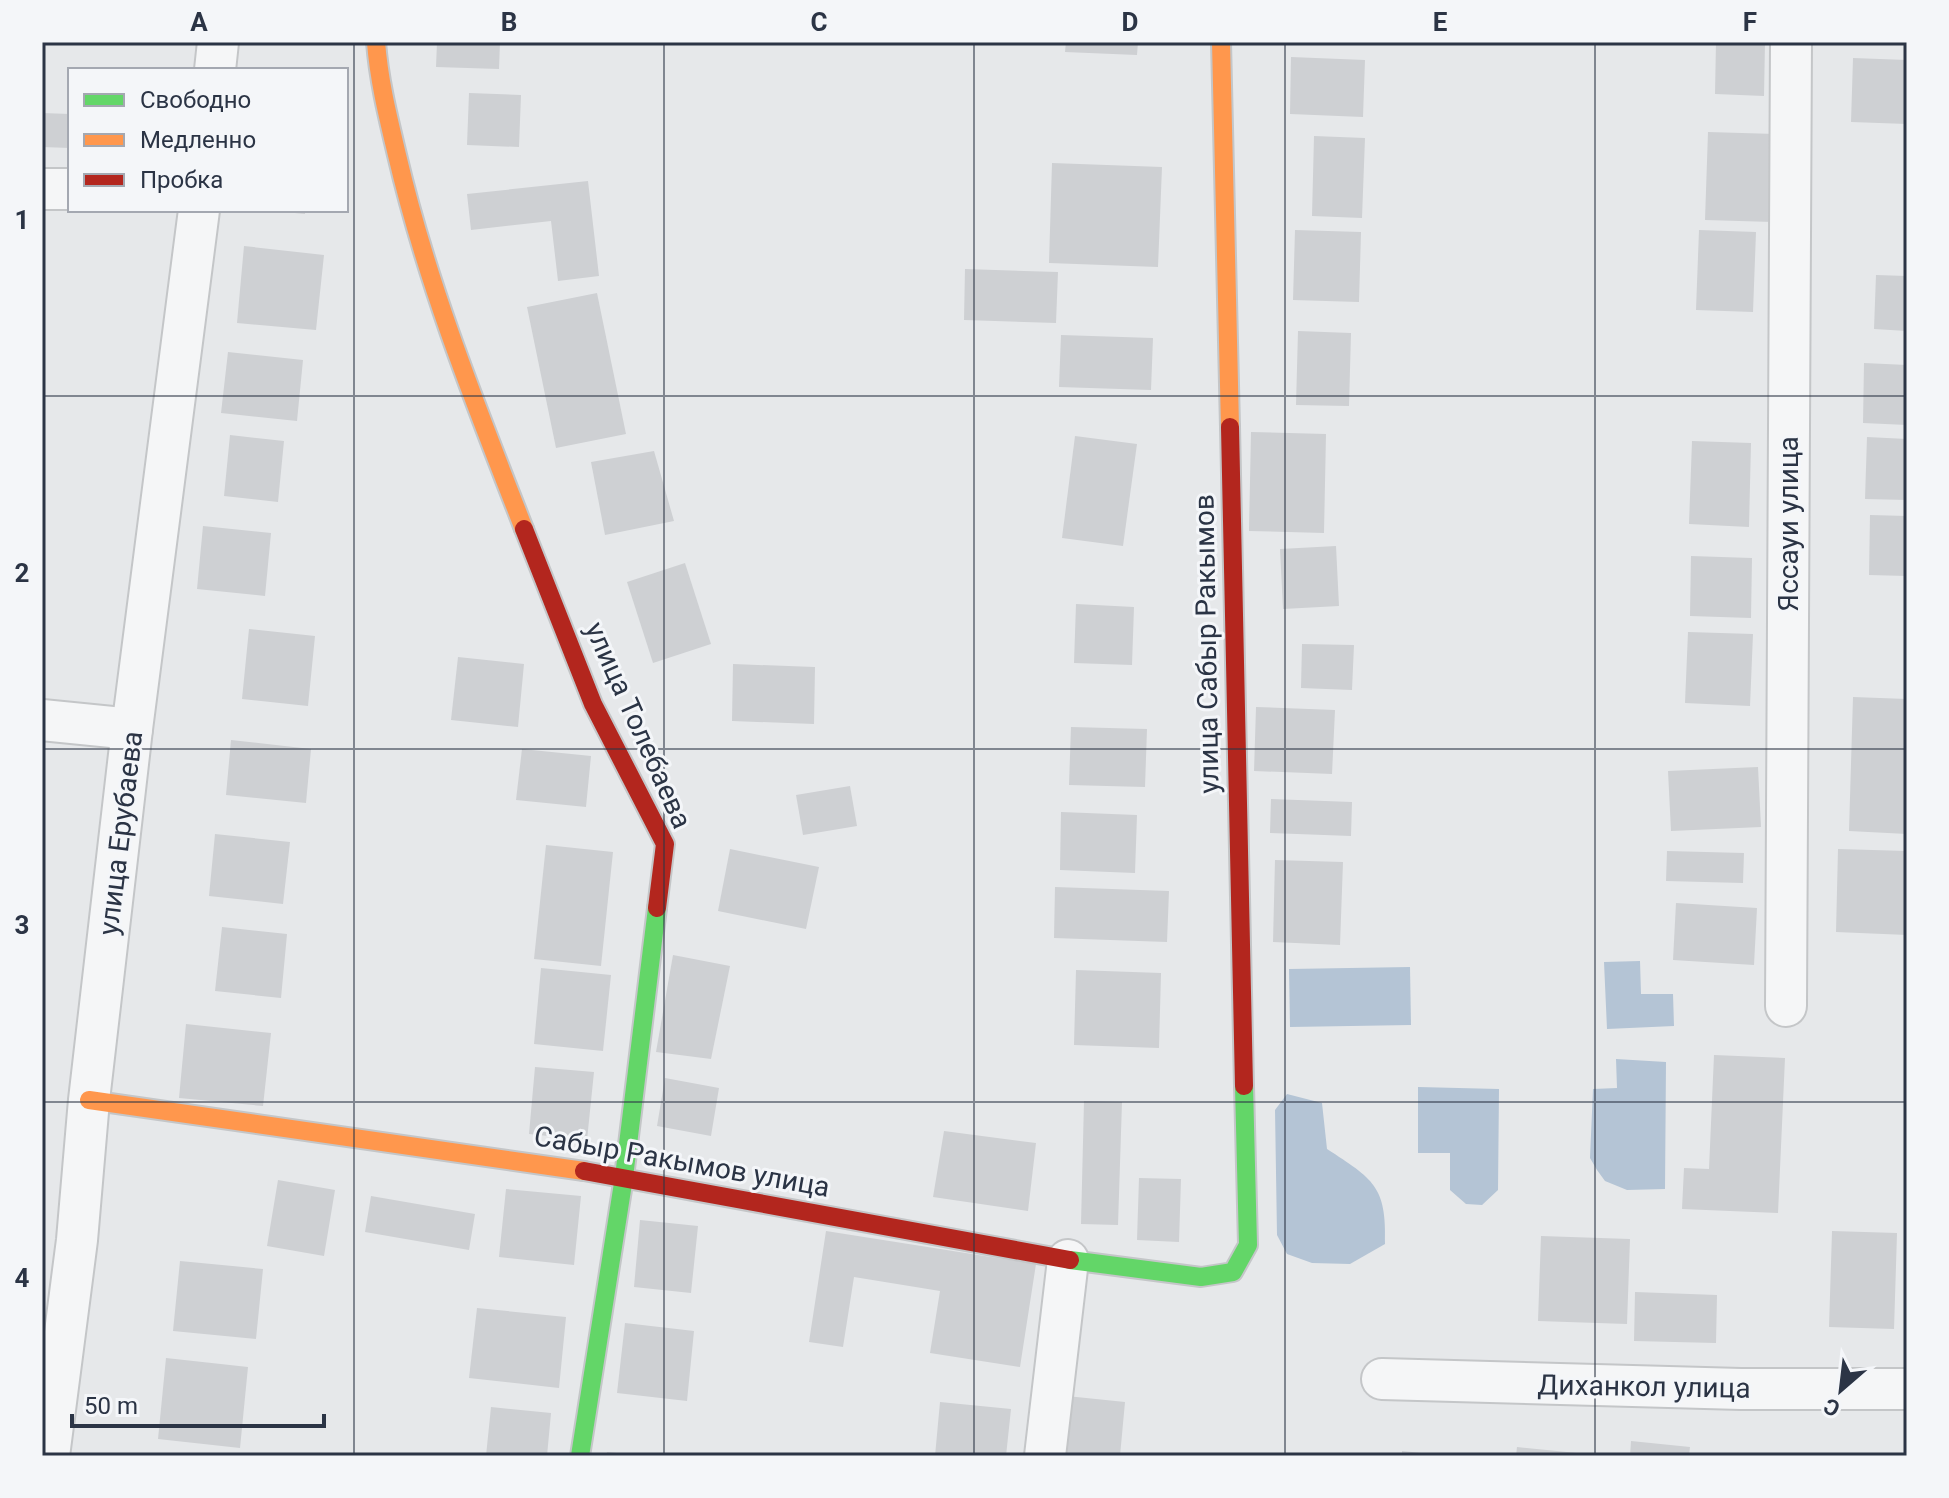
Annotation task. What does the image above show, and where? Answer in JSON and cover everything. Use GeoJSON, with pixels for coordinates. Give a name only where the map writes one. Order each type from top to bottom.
{"type":"FeatureCollection","features":[{"type":"Feature","properties":{"kind":"street"},"geometry":{"type":"LineString","coordinates":[[215,68],[218,42]]}},
{"type":"Feature","properties":{"kind":"street","name":"улица Толебаева"},"geometry":{"type":"LineString","coordinates":[[376,42],[379,79],[408,204],[449,336],[593,704],[665,844],[624,1177],[580,1456]]}},
{"type":"Feature","properties":{"kind":"street","name":"улица Сабыр Ракымов"},"geometry":{"type":"LineString","coordinates":[[1221,42],[1248,1245]]}},
{"type":"Feature","properties":{"kind":"street","name":"Яссауи улица"},"geometry":{"type":"LineString","coordinates":[[1786,1006],[1791,42]]}},
{"type":"Feature","properties":{"kind":"street"},"geometry":{"type":"LineString","coordinates":[[42,189],[68,189]]}},
{"type":"Feature","properties":{"kind":"street","name":"улица Ерубаева"},"geometry":{"type":"LineString","coordinates":[[49,1456],[60,1240],[89,1100],[132,729],[199,212]]}},
{"type":"Feature","properties":{"kind":"street"},"geometry":{"type":"LineString","coordinates":[[42,720],[132,729]]}},
{"type":"Feature","properties":{"kind":"street","name":"Сабыр Ракымов улица"},"geometry":{"type":"LineString","coordinates":[[89,1100],[624,1177],[1068,1260],[1201,1277],[1233,1272],[1248,1245]]}},
{"type":"Feature","properties":{"kind":"street"},"geometry":{"type":"LineString","coordinates":[[1045,1456],[1068,1260]]}},
{"type":"Feature","properties":{"kind":"street","name":"Диханкол улица"},"geometry":{"type":"LineString","coordinates":[[1382,1379],[1741,1389],[1907,1389]]}},
{"type":"Feature","properties":{"kind":"water"},"geometry":{"type":"Polygon","coordinates":[[[1640,961],[1641,994],[1673,994],[1674,1026],[1607,1029],[1604,962],[1640,961]]]}},
{"type":"Feature","properties":{"kind":"water"},"geometry":{"type":"Polygon","coordinates":[[[1410,967],[1411,1025],[1290,1027],[1289,969],[1410,967]]]}},
{"type":"Feature","properties":{"kind":"water"},"geometry":{"type":"Polygon","coordinates":[[[1616,1059],[1666,1062],[1665,1189],[1627,1190],[1605,1181],[1590,1158],[1593,1089],[1617,1088],[1616,1059]]]}},
{"type":"Feature","properties":{"kind":"water"},"geometry":{"type":"Polygon","coordinates":[[[1418,1087],[1499,1089],[1498,1190],[1482,1205],[1466,1204],[1450,1190],[1450,1153],[1418,1153],[1418,1087]]]}},
{"type":"Feature","properties":{"kind":"water"},"geometry":{"type":"Polygon","coordinates":[[[1287,1094],[1322,1103],[1327,1149],[1356,1168],[1380,1196],[1385,1244],[1350,1264],[1312,1263],[1287,1254],[1277,1235],[1275,1110],[1287,1094]]]}},
{"type":"Feature","properties":{"kind":"building"},"geometry":{"type":"Polygon","coordinates":[[[437,42],[500,42],[499,69],[436,67],[437,42]]]}},
{"type":"Feature","properties":{"kind":"building"},"geometry":{"type":"Polygon","coordinates":[[[1066,42],[1138,42],[1137,55],[1065,52],[1066,42]]]}},
{"type":"Feature","properties":{"kind":"building"},"geometry":{"type":"Polygon","coordinates":[[[1716,42],[1765,42],[1764,96],[1715,94],[1716,42]]]}},
{"type":"Feature","properties":{"kind":"building"},"geometry":{"type":"Polygon","coordinates":[[[1291,57],[1365,60],[1363,117],[1290,114],[1291,57]]]}},
{"type":"Feature","properties":{"kind":"building"},"geometry":{"type":"Polygon","coordinates":[[[1853,58],[1907,60],[1907,124],[1851,122],[1853,58]]]}},
{"type":"Feature","properties":{"kind":"building"},"geometry":{"type":"Polygon","coordinates":[[[469,93],[521,95],[519,147],[467,145],[469,93]]]}},
{"type":"Feature","properties":{"kind":"building"},"geometry":{"type":"Polygon","coordinates":[[[42,113],[68,114],[68,148],[42,147],[42,113]]]}},
{"type":"Feature","properties":{"kind":"building"},"geometry":{"type":"Polygon","coordinates":[[[1708,132],[1776,134],[1773,222],[1705,220],[1708,132]]]}},
{"type":"Feature","properties":{"kind":"building"},"geometry":{"type":"Polygon","coordinates":[[[1314,136],[1365,138],[1362,218],[1312,216],[1314,136]]]}},
{"type":"Feature","properties":{"kind":"building"},"geometry":{"type":"Polygon","coordinates":[[[1052,163],[1162,167],[1158,267],[1049,263],[1052,163]]]}},
{"type":"Feature","properties":{"kind":"building"},"geometry":{"type":"Polygon","coordinates":[[[588,181],[599,276],[558,281],[551,221],[471,230],[467,194],[588,181]]]}},
{"type":"Feature","properties":{"kind":"building"},"geometry":{"type":"Polygon","coordinates":[[[1295,230],[1361,232],[1359,302],[1293,300],[1295,230]]]}},
{"type":"Feature","properties":{"kind":"building"},"geometry":{"type":"Polygon","coordinates":[[[1699,230],[1756,232],[1753,312],[1696,310],[1699,230]]]}},
{"type":"Feature","properties":{"kind":"building"},"geometry":{"type":"Polygon","coordinates":[[[244,246],[324,255],[316,330],[237,323],[244,246]]]}},
{"type":"Feature","properties":{"kind":"building"},"geometry":{"type":"Polygon","coordinates":[[[965,269],[1058,272],[1056,323],[964,320],[965,269]]]}},
{"type":"Feature","properties":{"kind":"building"},"geometry":{"type":"Polygon","coordinates":[[[1876,275],[1907,276],[1907,331],[1874,329],[1876,275]]]}},
{"type":"Feature","properties":{"kind":"building"},"geometry":{"type":"Polygon","coordinates":[[[597,293],[626,434],[556,448],[527,307],[597,293]]]}},
{"type":"Feature","properties":{"kind":"building"},"geometry":{"type":"Polygon","coordinates":[[[1298,331],[1351,333],[1349,406],[1296,405],[1298,331]]]}},
{"type":"Feature","properties":{"kind":"building"},"geometry":{"type":"Polygon","coordinates":[[[1061,335],[1153,338],[1151,390],[1059,387],[1061,335]]]}},
{"type":"Feature","properties":{"kind":"building"},"geometry":{"type":"Polygon","coordinates":[[[228,352],[303,360],[297,421],[221,413],[228,352]]]}},
{"type":"Feature","properties":{"kind":"building"},"geometry":{"type":"Polygon","coordinates":[[[1864,363],[1907,365],[1907,425],[1863,423],[1864,363]]]}},
{"type":"Feature","properties":{"kind":"building"},"geometry":{"type":"Polygon","coordinates":[[[1251,432],[1326,434],[1324,533],[1249,531],[1251,432]]]}},
{"type":"Feature","properties":{"kind":"building"},"geometry":{"type":"Polygon","coordinates":[[[230,435],[284,441],[278,502],[224,496],[230,435]]]}},
{"type":"Feature","properties":{"kind":"building"},"geometry":{"type":"Polygon","coordinates":[[[1075,436],[1137,444],[1123,546],[1062,538],[1075,436]]]}},
{"type":"Feature","properties":{"kind":"building"},"geometry":{"type":"Polygon","coordinates":[[[1867,437],[1907,439],[1907,500],[1865,499],[1867,437]]]}},
{"type":"Feature","properties":{"kind":"building"},"geometry":{"type":"Polygon","coordinates":[[[1692,441],[1751,443],[1749,527],[1689,524],[1692,441]]]}},
{"type":"Feature","properties":{"kind":"building"},"geometry":{"type":"Polygon","coordinates":[[[654,451],[674,521],[605,535],[591,462],[654,451]]]}},
{"type":"Feature","properties":{"kind":"building"},"geometry":{"type":"Polygon","coordinates":[[[1870,515],[1907,516],[1907,576],[1869,575],[1870,515]]]}},
{"type":"Feature","properties":{"kind":"building"},"geometry":{"type":"Polygon","coordinates":[[[203,526],[271,533],[265,596],[197,589],[203,526]]]}},
{"type":"Feature","properties":{"kind":"building"},"geometry":{"type":"Polygon","coordinates":[[[1336,546],[1339,606],[1283,609],[1280,549],[1336,546]]]}},
{"type":"Feature","properties":{"kind":"building"},"geometry":{"type":"Polygon","coordinates":[[[1691,556],[1752,558],[1751,618],[1690,616],[1691,556]]]}},
{"type":"Feature","properties":{"kind":"building"},"geometry":{"type":"Polygon","coordinates":[[[685,563],[711,644],[653,663],[627,582],[685,563]]]}},
{"type":"Feature","properties":{"kind":"building"},"geometry":{"type":"Polygon","coordinates":[[[1076,604],[1134,607],[1132,665],[1074,663],[1076,604]]]}},
{"type":"Feature","properties":{"kind":"building"},"geometry":{"type":"Polygon","coordinates":[[[249,629],[315,636],[308,706],[242,699],[249,629]]]}},
{"type":"Feature","properties":{"kind":"building"},"geometry":{"type":"Polygon","coordinates":[[[1688,632],[1753,634],[1750,706],[1685,703],[1688,632]]]}},
{"type":"Feature","properties":{"kind":"building"},"geometry":{"type":"Polygon","coordinates":[[[1302,644],[1354,645],[1352,690],[1301,688],[1302,644]]]}},
{"type":"Feature","properties":{"kind":"building"},"geometry":{"type":"Polygon","coordinates":[[[458,657],[524,664],[518,727],[451,720],[458,657]]]}},
{"type":"Feature","properties":{"kind":"building"},"geometry":{"type":"Polygon","coordinates":[[[733,664],[815,667],[814,724],[732,721],[733,664]]]}},
{"type":"Feature","properties":{"kind":"building"},"geometry":{"type":"Polygon","coordinates":[[[1853,697],[1907,699],[1907,834],[1849,831],[1853,697]]]}},
{"type":"Feature","properties":{"kind":"building"},"geometry":{"type":"Polygon","coordinates":[[[1256,707],[1335,710],[1332,774],[1254,771],[1256,707]]]}},
{"type":"Feature","properties":{"kind":"building"},"geometry":{"type":"Polygon","coordinates":[[[1071,727],[1147,729],[1145,787],[1069,785],[1071,727]]]}},
{"type":"Feature","properties":{"kind":"building"},"geometry":{"type":"Polygon","coordinates":[[[231,740],[311,749],[306,803],[226,795],[231,740]]]}},
{"type":"Feature","properties":{"kind":"building"},"geometry":{"type":"Polygon","coordinates":[[[522,749],[591,756],[586,807],[516,800],[522,749]]]}},
{"type":"Feature","properties":{"kind":"building"},"geometry":{"type":"Polygon","coordinates":[[[1758,767],[1761,827],[1671,831],[1668,771],[1758,767]]]}},
{"type":"Feature","properties":{"kind":"building"},"geometry":{"type":"Polygon","coordinates":[[[850,786],[857,826],[803,835],[796,795],[850,786]]]}},
{"type":"Feature","properties":{"kind":"building"},"geometry":{"type":"Polygon","coordinates":[[[1271,799],[1352,802],[1351,836],[1270,833],[1271,799]]]}},
{"type":"Feature","properties":{"kind":"building"},"geometry":{"type":"Polygon","coordinates":[[[1061,812],[1137,815],[1135,873],[1060,870],[1061,812]]]}},
{"type":"Feature","properties":{"kind":"building"},"geometry":{"type":"Polygon","coordinates":[[[215,834],[290,842],[283,904],[209,896],[215,834]]]}},
{"type":"Feature","properties":{"kind":"building"},"geometry":{"type":"Polygon","coordinates":[[[546,845],[613,852],[601,966],[534,959],[546,845]]]}},
{"type":"Feature","properties":{"kind":"building"},"geometry":{"type":"Polygon","coordinates":[[[730,849],[819,867],[806,929],[718,911],[730,849]]]}},
{"type":"Feature","properties":{"kind":"building"},"geometry":{"type":"Polygon","coordinates":[[[1838,849],[1907,851],[1907,935],[1836,932],[1838,849]]]}},
{"type":"Feature","properties":{"kind":"building"},"geometry":{"type":"Polygon","coordinates":[[[1667,851],[1744,853],[1743,883],[1666,881],[1667,851]]]}},
{"type":"Feature","properties":{"kind":"building"},"geometry":{"type":"Polygon","coordinates":[[[1275,860],[1343,862],[1340,945],[1273,942],[1275,860]]]}},
{"type":"Feature","properties":{"kind":"building"},"geometry":{"type":"Polygon","coordinates":[[[1055,887],[1169,891],[1167,942],[1054,938],[1055,887]]]}},
{"type":"Feature","properties":{"kind":"building"},"geometry":{"type":"Polygon","coordinates":[[[1676,903],[1757,908],[1754,965],[1673,960],[1676,903]]]}},
{"type":"Feature","properties":{"kind":"building"},"geometry":{"type":"Polygon","coordinates":[[[222,927],[287,934],[281,998],[215,991],[222,927]]]}},
{"type":"Feature","properties":{"kind":"building"},"geometry":{"type":"Polygon","coordinates":[[[673,955],[730,966],[711,1059],[656,1052],[673,955]]]}},
{"type":"Feature","properties":{"kind":"building"},"geometry":{"type":"Polygon","coordinates":[[[541,968],[611,975],[603,1051],[534,1044],[541,968]]]}},
{"type":"Feature","properties":{"kind":"building"},"geometry":{"type":"Polygon","coordinates":[[[1076,970],[1161,973],[1159,1048],[1074,1045],[1076,970]]]}},
{"type":"Feature","properties":{"kind":"building"},"geometry":{"type":"Polygon","coordinates":[[[186,1024],[271,1033],[263,1106],[179,1098],[186,1024]]]}},
{"type":"Feature","properties":{"kind":"building"},"geometry":{"type":"Polygon","coordinates":[[[1714,1055],[1785,1058],[1778,1213],[1682,1209],[1684,1168],[1709,1169],[1714,1055]]]}},
{"type":"Feature","properties":{"kind":"building"},"geometry":{"type":"Polygon","coordinates":[[[535,1067],[594,1072],[587,1140],[529,1134],[535,1067]]]}},
{"type":"Feature","properties":{"kind":"building"},"geometry":{"type":"Polygon","coordinates":[[[665,1078],[719,1088],[711,1136],[657,1126],[665,1078]]]}},
{"type":"Feature","properties":{"kind":"building"},"geometry":{"type":"Polygon","coordinates":[[[1084,1101],[1122,1102],[1118,1225],[1081,1224],[1084,1101]]]}},
{"type":"Feature","properties":{"kind":"building"},"geometry":{"type":"Polygon","coordinates":[[[944,1131],[1036,1143],[1028,1211],[933,1197],[944,1131]]]}},
{"type":"Feature","properties":{"kind":"building"},"geometry":{"type":"Polygon","coordinates":[[[1139,1178],[1181,1179],[1179,1242],[1137,1240],[1139,1178]]]}},
{"type":"Feature","properties":{"kind":"building"},"geometry":{"type":"Polygon","coordinates":[[[278,1180],[335,1190],[324,1256],[267,1246],[278,1180]]]}},
{"type":"Feature","properties":{"kind":"building"},"geometry":{"type":"Polygon","coordinates":[[[506,1189],[581,1196],[574,1265],[499,1257],[506,1189]]]}},
{"type":"Feature","properties":{"kind":"building"},"geometry":{"type":"Polygon","coordinates":[[[371,1196],[475,1214],[469,1250],[365,1232],[371,1196]]]}},
{"type":"Feature","properties":{"kind":"building"},"geometry":{"type":"Polygon","coordinates":[[[640,1220],[698,1226],[691,1293],[634,1287],[640,1220]]]}},
{"type":"Feature","properties":{"kind":"building"},"geometry":{"type":"Polygon","coordinates":[[[826,1231],[1036,1264],[1020,1367],[930,1353],[940,1291],[854,1277],[843,1347],[809,1342],[826,1231]]]}},
{"type":"Feature","properties":{"kind":"building"},"geometry":{"type":"Polygon","coordinates":[[[1832,1231],[1897,1233],[1894,1329],[1829,1327],[1832,1231]]]}},
{"type":"Feature","properties":{"kind":"building"},"geometry":{"type":"Polygon","coordinates":[[[1541,1236],[1630,1239],[1627,1324],[1538,1321],[1541,1236]]]}},
{"type":"Feature","properties":{"kind":"building"},"geometry":{"type":"Polygon","coordinates":[[[180,1261],[263,1269],[256,1339],[173,1331],[180,1261]]]}},
{"type":"Feature","properties":{"kind":"building"},"geometry":{"type":"Polygon","coordinates":[[[1635,1292],[1717,1295],[1716,1343],[1634,1341],[1635,1292]]]}},
{"type":"Feature","properties":{"kind":"building"},"geometry":{"type":"Polygon","coordinates":[[[477,1308],[566,1317],[559,1388],[469,1378],[477,1308]]]}},
{"type":"Feature","properties":{"kind":"building"},"geometry":{"type":"Polygon","coordinates":[[[625,1323],[694,1331],[687,1401],[617,1393],[625,1323]]]}},
{"type":"Feature","properties":{"kind":"building"},"geometry":{"type":"Polygon","coordinates":[[[166,1358],[248,1367],[240,1448],[158,1439],[166,1358]]]}},
{"type":"Feature","properties":{"kind":"building"},"geometry":{"type":"Polygon","coordinates":[[[1057,1395],[1125,1402],[1120,1456],[1051,1456],[1057,1395]]]}},
{"type":"Feature","properties":{"kind":"building"},"geometry":{"type":"Polygon","coordinates":[[[940,1402],[1011,1409],[1006,1456],[935,1456],[940,1402]]]}},
{"type":"Feature","properties":{"kind":"building"},"geometry":{"type":"Polygon","coordinates":[[[491,1407],[551,1413],[547,1456],[486,1456],[491,1407]]]}},
{"type":"Feature","properties":{"kind":"building"},"geometry":{"type":"Polygon","coordinates":[[[1631,1441],[1690,1447],[1689,1456],[1630,1456],[1631,1441]]]}},
{"type":"Feature","properties":{"kind":"building"},"geometry":{"type":"Polygon","coordinates":[[[1517,1447],[1587,1454],[1587,1456],[1516,1456],[1517,1447]]]}},
{"type":"Feature","properties":{"kind":"building"},"geometry":{"type":"Polygon","coordinates":[[[1402,1451],[1431,1454],[1431,1456],[1402,1456],[1402,1451]]]}},
{"type":"Feature","properties":{"kind":"building"},"geometry":{"type":"Polygon","coordinates":[[[607,1452],[627,1454],[627,1456],[606,1456],[607,1452]]]}},
{"type":"Feature","properties":{"kind":"traffic: fast"},"geometry":{"type":"LineString","coordinates":[[580,1456],[624,1177],[657,908]]}},
{"type":"Feature","properties":{"kind":"traffic: fast"},"geometry":{"type":"LineString","coordinates":[[1070,1260],[1201,1277],[1233,1272],[1248,1245],[1244,1086]]}},
{"type":"Feature","properties":{"kind":"traffic: slow"},"geometry":{"type":"LineString","coordinates":[[376,42],[387,113],[423,251],[454,344],[524,529]]}},
{"type":"Feature","properties":{"kind":"traffic: slow"},"geometry":{"type":"LineString","coordinates":[[1221,42],[1230,427]]}},
{"type":"Feature","properties":{"kind":"traffic: slow"},"geometry":{"type":"LineString","coordinates":[[89,1100],[584,1171]]}},
{"type":"Feature","properties":{"kind":"traffic: jam"},"geometry":{"type":"LineString","coordinates":[[1230,427],[1244,1086]]}},
{"type":"Feature","properties":{"kind":"traffic: jam"},"geometry":{"type":"LineString","coordinates":[[524,529],[593,704],[665,844],[657,908]]}},
{"type":"Feature","properties":{"kind":"traffic: jam"},"geometry":{"type":"LineString","coordinates":[[584,1171],[1070,1260]]}}]}
